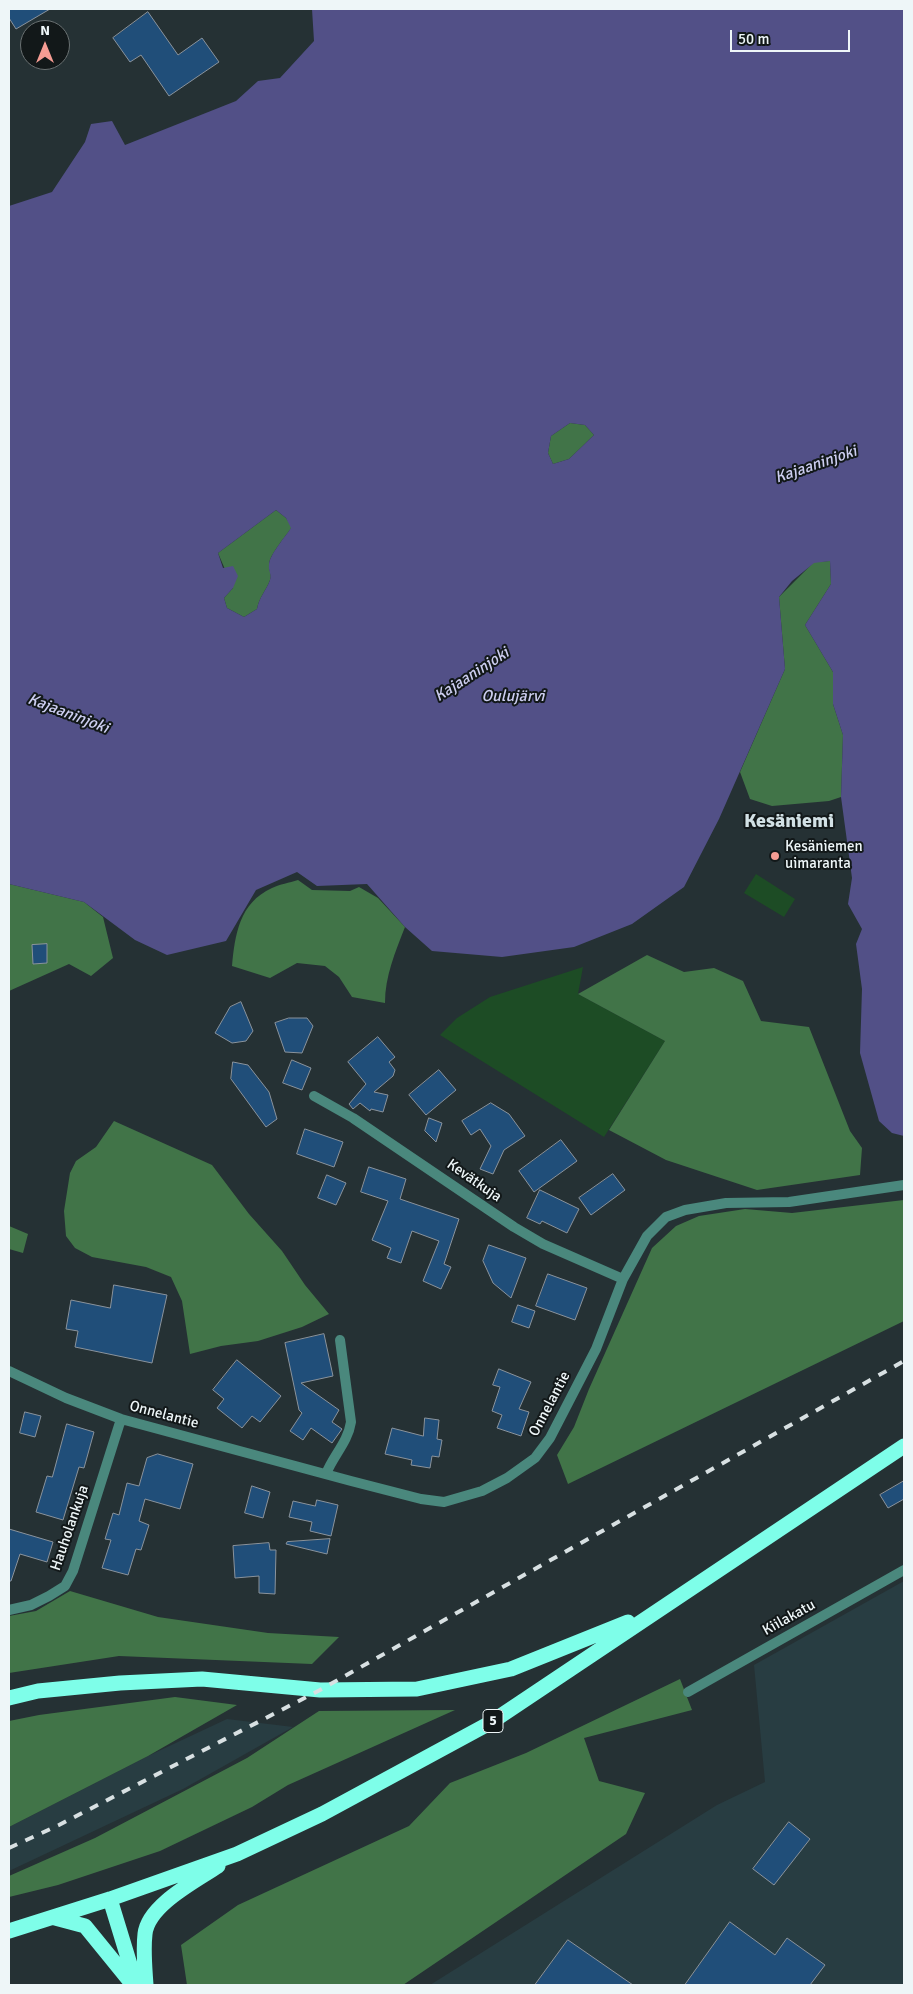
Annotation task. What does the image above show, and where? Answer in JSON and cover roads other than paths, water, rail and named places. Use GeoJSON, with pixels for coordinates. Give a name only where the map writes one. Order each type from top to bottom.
{"type":"FeatureCollection","features":[{"type":"Feature","properties":{"kind":"highway","name":"5"},"geometry":{"type":"LineString","coordinates":[[9,1931],[55,1918],[237,1854],[322,1814],[490,1723],[654,1611],[904,1446]]}},
{"type":"Feature","properties":{"kind":"highway"},"geometry":{"type":"LineString","coordinates":[[9,1698],[38,1691],[120,1683],[202,1679],[320,1690],[417,1689],[510,1669],[654,1611]]}},
{"type":"Feature","properties":{"kind":"highway"},"geometry":{"type":"LineString","coordinates":[[146,1985],[145,1932],[155,1912],[172,1897],[237,1854]]}},
{"type":"Feature","properties":{"kind":"highway"},"geometry":{"type":"LineString","coordinates":[[110,1899],[135,1985]]}},
{"type":"Feature","properties":{"kind":"highway"},"geometry":{"type":"LineString","coordinates":[[55,1918],[84,1926],[135,1985]]}},
{"type":"Feature","properties":{"kind":"street","name":"Kevätkuja"},"geometry":{"type":"LineString","coordinates":[[314,1096],[353,1118],[514,1227],[544,1244],[623,1279]]}},
{"type":"Feature","properties":{"kind":"street","name":"Onnelantie"},"geometry":{"type":"LineString","coordinates":[[9,1371],[66,1398],[121,1419],[421,1499],[444,1502],[482,1491],[507,1478],[535,1458],[550,1438],[596,1349],[623,1279],[647,1236],[666,1217],[685,1210],[726,1203],[790,1202],[904,1185]]}},
{"type":"Feature","properties":{"kind":"street"},"geometry":{"type":"LineString","coordinates":[[326,1474],[331,1462],[350,1432],[351,1422],[340,1340]]}},
{"type":"Feature","properties":{"kind":"street","name":"Hauholankuja"},"geometry":{"type":"LineString","coordinates":[[9,1610],[31,1605],[65,1586],[73,1571],[121,1419]]}},
{"type":"Feature","properties":{"kind":"street","name":"Kiilakatu"},"geometry":{"type":"LineString","coordinates":[[688,1692],[904,1570]]}},
{"type":"Feature","properties":{"kind":"water","name":"Oulujärvi"},"geometry":{"type":"Polygon","coordinates":[[[312,9],[904,9],[904,1136],[892,1133],[879,1121],[860,1053],[862,989],[856,944],[862,929],[848,904],[852,878],[841,797],[843,735],[833,704],[833,672],[805,625],[831,584],[830,561],[814,563],[792,581],[779,597],[785,669],[719,819],[684,887],[632,924],[574,947],[502,957],[432,951],[405,927],[367,884],[317,886],[297,872],[256,890],[226,941],[167,955],[135,940],[84,902],[9,884],[9,206],[52,192],[85,142],[91,124],[112,121],[125,145],[236,101],[258,81],[280,78],[314,41],[312,9]],[[570,423],[551,436],[548,453],[553,464],[569,459],[594,435],[585,425],[570,423]],[[276,510],[218,553],[223,568],[233,566],[238,576],[233,588],[224,598],[227,608],[244,617],[257,609],[270,580],[270,561],[291,528],[286,518],[276,510]]]}},
{"type":"Feature","properties":{"kind":"railway"},"geometry":{"type":"LineString","coordinates":[[9,1848],[59,1825],[320,1690],[904,1361]]}},
{"type":"Feature","properties":{"kind":"place","name":"Kesäniemen uimaranta"},"geometry":{"type":"Point","coordinates":[775,856]}},
{"type":"Feature","properties":{"kind":"district","name":"Kesäniemi"},"geometry":{"type":"Point","coordinates":[789,822]}},
{"type":"Feature","properties":{"kind":"water label","name":"Kajaaninjoki"},"geometry":{"type":"Point","coordinates":[816,465]}},
{"type":"Feature","properties":{"kind":"water label","name":"Kajaaninjoki"},"geometry":{"type":"Point","coordinates":[472,675]}},
{"type":"Feature","properties":{"kind":"water label","name":"Kajaaninjoki"},"geometry":{"type":"Point","coordinates":[68,714]}}]}
